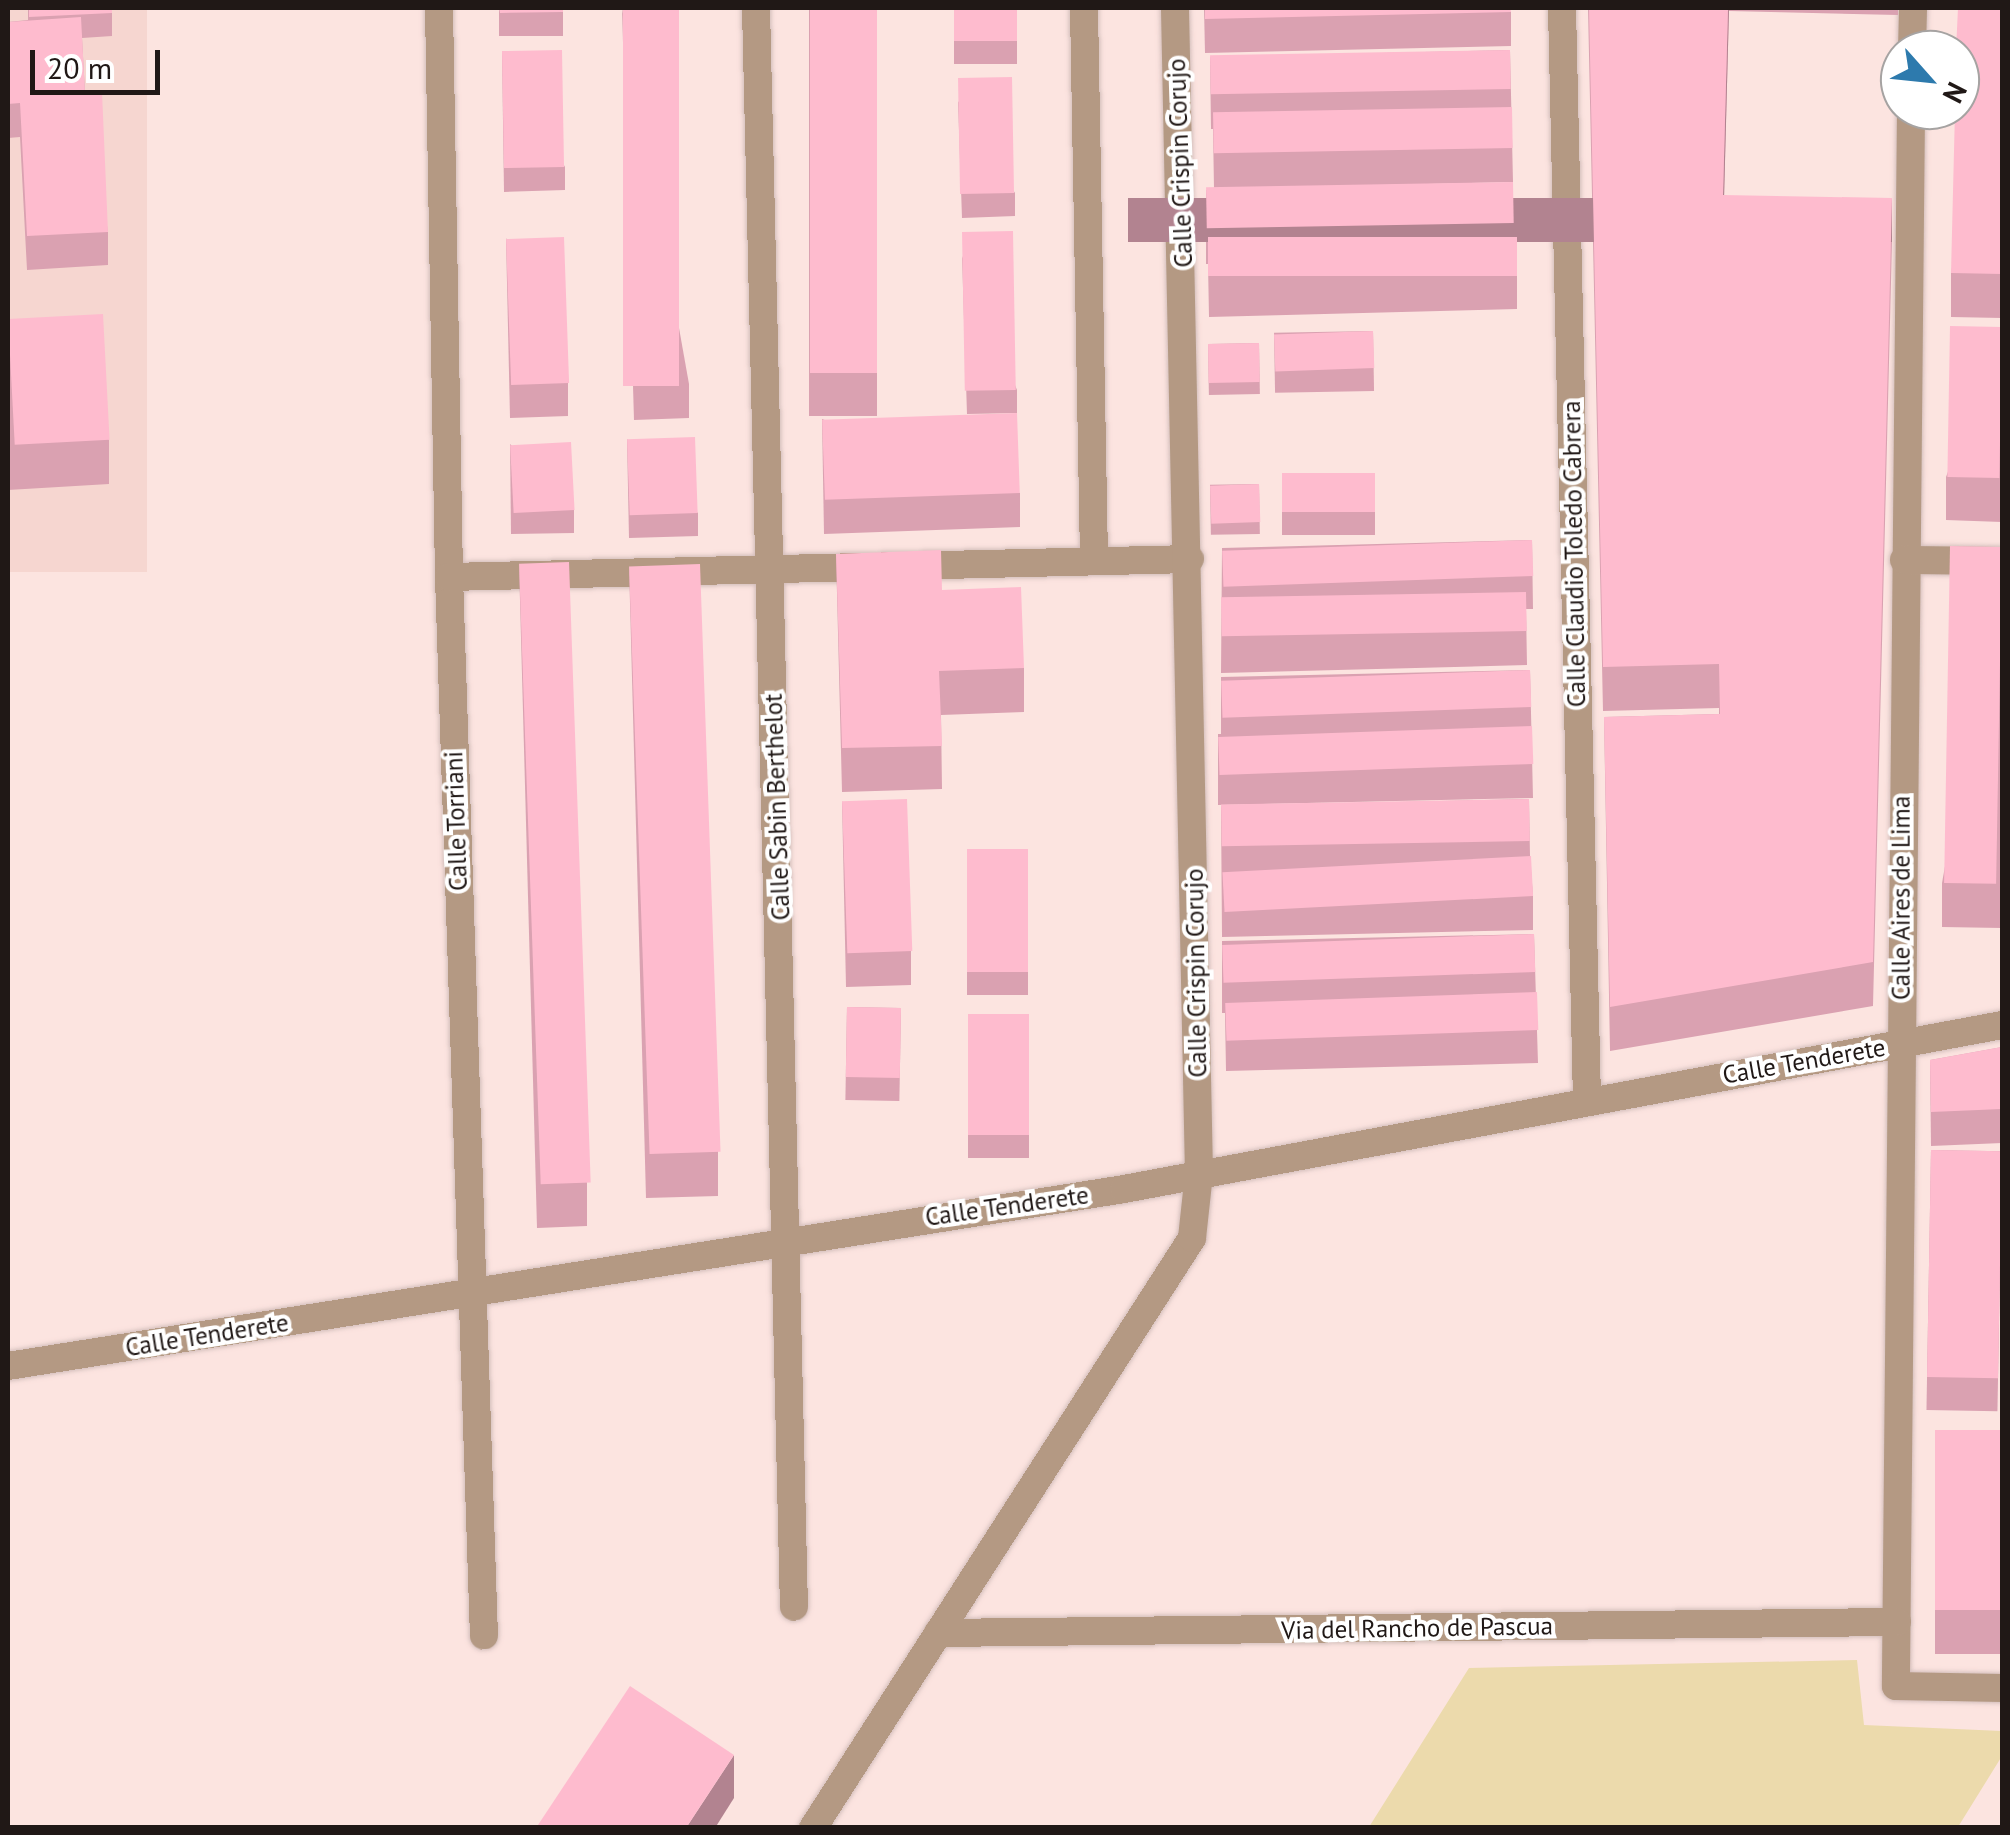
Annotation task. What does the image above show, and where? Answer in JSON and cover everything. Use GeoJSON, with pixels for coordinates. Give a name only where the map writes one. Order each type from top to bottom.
{"type":"FeatureCollection","features":[{"type":"Feature","properties":{"kind":"street","name":"Calle Torriani"},"geometry":{"type":"LineString","coordinates":[[439,8],[449,577],[484,1635]]}},
{"type":"Feature","properties":{"kind":"street","name":"Calle Sabin Berthelot"},"geometry":{"type":"LineString","coordinates":[[756,8],[790,1238],[794,1608]]}},
{"type":"Feature","properties":{"kind":"street"},"geometry":{"type":"LineString","coordinates":[[1084,8],[1094,561]]}},
{"type":"Feature","properties":{"kind":"street","name":"Calle Crispin Corujo"},"geometry":{"type":"LineString","coordinates":[[814,1828],[1192,1238],[1199,1174],[1190,559],[1175,8]]}},
{"type":"Feature","properties":{"kind":"street","name":"Calle Claudio Toledo Cabrera"},"geometry":{"type":"LineString","coordinates":[[1562,8],[1587,1100]]}},
{"type":"Feature","properties":{"kind":"street","name":"Calle Aires de Lima"},"geometry":{"type":"LineString","coordinates":[[1911,130],[1896,1686],[2002,1688]]}},
{"type":"Feature","properties":{"kind":"street"},"geometry":{"type":"LineString","coordinates":[[449,577],[1190,559]]}},
{"type":"Feature","properties":{"kind":"street"},"geometry":{"type":"LineString","coordinates":[[1904,560],[2002,560]]}},
{"type":"Feature","properties":{"kind":"street","name":"Calle Tenderete"},"geometry":{"type":"LineString","coordinates":[[8,1366],[1199,1174],[2002,1025]]}},
{"type":"Feature","properties":{"kind":"street","name":"Via del Rancho de Pascua"},"geometry":{"type":"LineString","coordinates":[[938,1633],[1897,1622]]}},
{"type":"Feature","properties":{"kind":"shaded area"},"geometry":{"type":"Polygon","coordinates":[[[8,8],[147,8],[147,572],[8,572],[8,8]]]}},
{"type":"Feature","properties":{"kind":"shaded area"},"geometry":{"type":"Polygon","coordinates":[[[1857,1660],[1864,1725],[2002,1731],[2002,1756],[1958,1827],[1369,1827],[1469,1668],[1857,1660]]]}},
{"type":"Feature","properties":{"kind":"building"},"geometry":{"type":"Polygon","coordinates":[[[29,8],[112,8],[112,13],[29,17],[29,8]]]}},
{"type":"Feature","properties":{"kind":"building"},"geometry":{"type":"Polygon","coordinates":[[[499,8],[563,8],[563,12],[500,13],[499,8]]]}},
{"type":"Feature","properties":{"kind":"building"},"geometry":{"type":"Polygon","coordinates":[[[623,8],[679,8],[679,386],[623,386],[623,8]]]}},
{"type":"Feature","properties":{"kind":"building"},"geometry":{"type":"Polygon","coordinates":[[[810,8],[877,8],[877,373],[810,373],[810,8]]]}},
{"type":"Feature","properties":{"kind":"building"},"geometry":{"type":"Polygon","coordinates":[[[954,8],[1017,8],[1017,41],[954,41],[954,8]]]}},
{"type":"Feature","properties":{"kind":"building"},"geometry":{"type":"Polygon","coordinates":[[[1205,8],[1510,8],[1511,12],[1205,19],[1205,8]]]}},
{"type":"Feature","properties":{"kind":"building"},"geometry":{"type":"Polygon","coordinates":[[[1589,8],[1728,8],[1723,195],[1892,198],[1873,962],[1610,1007],[1604,717],[1720,714],[1719,664],[1603,667],[1589,8]]]}},
{"type":"Feature","properties":{"kind":"building"},"geometry":{"type":"Polygon","coordinates":[[[1958,8],[2002,8],[2002,274],[1951,273],[1955,130],[1980,130],[1980,30],[1957,30],[1958,8]]]}},
{"type":"Feature","properties":{"kind":"building"},"geometry":{"type":"Polygon","coordinates":[[[81,17],[85,93],[102,92],[108,232],[27,236],[20,103],[8,104],[8,22],[81,17]]]}},
{"type":"Feature","properties":{"kind":"building"},"geometry":{"type":"Polygon","coordinates":[[[562,50],[564,167],[504,168],[502,51],[562,50]]]}},
{"type":"Feature","properties":{"kind":"building"},"geometry":{"type":"Polygon","coordinates":[[[1510,50],[1511,89],[1211,94],[1210,55],[1510,50]]]}},
{"type":"Feature","properties":{"kind":"building"},"geometry":{"type":"Polygon","coordinates":[[[1012,77],[1014,193],[960,194],[958,78],[1012,77]]]}},
{"type":"Feature","properties":{"kind":"building"},"geometry":{"type":"Polygon","coordinates":[[[1512,107],[1513,148],[1214,153],[1213,112],[1512,107]]]}},
{"type":"Feature","properties":{"kind":"building"},"geometry":{"type":"Polygon","coordinates":[[[1513,182],[1514,223],[1207,228],[1206,187],[1513,182]]]}},
{"type":"Feature","properties":{"kind":"building"},"geometry":{"type":"Polygon","coordinates":[[[1013,231],[1016,390],[965,391],[962,232],[1013,231]]]}},
{"type":"Feature","properties":{"kind":"building"},"geometry":{"type":"Polygon","coordinates":[[[564,237],[569,383],[511,385],[506,239],[564,237]]]}},
{"type":"Feature","properties":{"kind":"building"},"geometry":{"type":"Polygon","coordinates":[[[1208,237],[1517,237],[1517,276],[1208,276],[1208,237]]]}},
{"type":"Feature","properties":{"kind":"building"},"geometry":{"type":"Polygon","coordinates":[[[103,314],[110,440],[15,445],[8,319],[103,314]]]}},
{"type":"Feature","properties":{"kind":"building"},"geometry":{"type":"Polygon","coordinates":[[[1950,326],[2002,327],[1999,478],[1947,477],[1950,326]]]}},
{"type":"Feature","properties":{"kind":"building"},"geometry":{"type":"Polygon","coordinates":[[[1373,331],[1374,368],[1275,371],[1274,334],[1373,331]]]}},
{"type":"Feature","properties":{"kind":"building"},"geometry":{"type":"Polygon","coordinates":[[[1259,343],[1260,382],[1209,383],[1208,344],[1259,343]]]}},
{"type":"Feature","properties":{"kind":"building"},"geometry":{"type":"Polygon","coordinates":[[[1017,413],[1020,493],[825,500],[822,420],[1017,413]]]}},
{"type":"Feature","properties":{"kind":"building"},"geometry":{"type":"Polygon","coordinates":[[[695,437],[698,513],[630,515],[627,439],[695,437]]]}},
{"type":"Feature","properties":{"kind":"building"},"geometry":{"type":"Polygon","coordinates":[[[571,442],[575,510],[514,513],[510,445],[571,442]]]}},
{"type":"Feature","properties":{"kind":"building"},"geometry":{"type":"Polygon","coordinates":[[[1282,473],[1375,473],[1375,512],[1282,512],[1282,473]]]}},
{"type":"Feature","properties":{"kind":"building"},"geometry":{"type":"Polygon","coordinates":[[[1259,484],[1260,522],[1211,524],[1210,486],[1259,484]]]}},
{"type":"Feature","properties":{"kind":"building"},"geometry":{"type":"Polygon","coordinates":[[[1532,540],[1533,576],[1223,587],[1222,551],[1532,540]]]}},
{"type":"Feature","properties":{"kind":"building"},"geometry":{"type":"Polygon","coordinates":[[[1950,546],[2002,547],[1996,884],[1944,883],[1950,546]]]}},
{"type":"Feature","properties":{"kind":"building"},"geometry":{"type":"Polygon","coordinates":[[[941,550],[942,590],[1021,587],[1024,668],[939,671],[942,746],[842,748],[836,554],[941,550]]]}},
{"type":"Feature","properties":{"kind":"building"},"geometry":{"type":"Polygon","coordinates":[[[569,562],[591,1183],[541,1184],[519,564],[569,562]]]}},
{"type":"Feature","properties":{"kind":"building"},"geometry":{"type":"Polygon","coordinates":[[[700,564],[721,1152],[650,1154],[629,566],[700,564]]]}},
{"type":"Feature","properties":{"kind":"building"},"geometry":{"type":"Polygon","coordinates":[[[1526,592],[1527,631],[1222,636],[1221,597],[1526,592]]]}},
{"type":"Feature","properties":{"kind":"building"},"geometry":{"type":"Polygon","coordinates":[[[1530,670],[1531,707],[1222,718],[1221,681],[1530,670]]]}},
{"type":"Feature","properties":{"kind":"building"},"geometry":{"type":"Polygon","coordinates":[[[1532,726],[1533,764],[1220,775],[1218,737],[1532,726]]]}},
{"type":"Feature","properties":{"kind":"building"},"geometry":{"type":"Polygon","coordinates":[[[907,799],[912,951],[847,953],[842,801],[907,799]]]}},
{"type":"Feature","properties":{"kind":"building"},"geometry":{"type":"Polygon","coordinates":[[[1529,799],[1530,841],[1222,846],[1221,804],[1529,799]]]}},
{"type":"Feature","properties":{"kind":"building"},"geometry":{"type":"Polygon","coordinates":[[[967,849],[1028,849],[1028,972],[967,972],[967,849]]]}},
{"type":"Feature","properties":{"kind":"building"},"geometry":{"type":"Polygon","coordinates":[[[1531,856],[1533,896],[1225,912],[1222,872],[1531,856]]]}},
{"type":"Feature","properties":{"kind":"building"},"geometry":{"type":"Polygon","coordinates":[[[1534,934],[1535,972],[1224,983],[1222,945],[1534,934]]]}},
{"type":"Feature","properties":{"kind":"building"},"geometry":{"type":"Polygon","coordinates":[[[1537,992],[1538,1030],[1227,1041],[1225,1003],[1537,992]]]}},
{"type":"Feature","properties":{"kind":"building"},"geometry":{"type":"Polygon","coordinates":[[[847,1007],[901,1008],[900,1078],[846,1077],[847,1007]]]}},
{"type":"Feature","properties":{"kind":"building"},"geometry":{"type":"Polygon","coordinates":[[[968,1014],[1029,1014],[1029,1135],[968,1135],[968,1014]]]}},
{"type":"Feature","properties":{"kind":"building"},"geometry":{"type":"Polygon","coordinates":[[[2002,1047],[2002,1109],[1931,1112],[1930,1060],[2002,1047]]]}},
{"type":"Feature","properties":{"kind":"building"},"geometry":{"type":"Polygon","coordinates":[[[1931,1150],[2002,1151],[1998,1378],[1927,1377],[1931,1150]]]}},
{"type":"Feature","properties":{"kind":"building"},"geometry":{"type":"Polygon","coordinates":[[[1935,1430],[2002,1430],[2002,1610],[1935,1610],[1935,1430]]]}},
{"type":"Feature","properties":{"kind":"building"},"geometry":{"type":"Polygon","coordinates":[[[630,1686],[734,1755],[686,1828],[536,1828],[630,1686]]]}}]}
